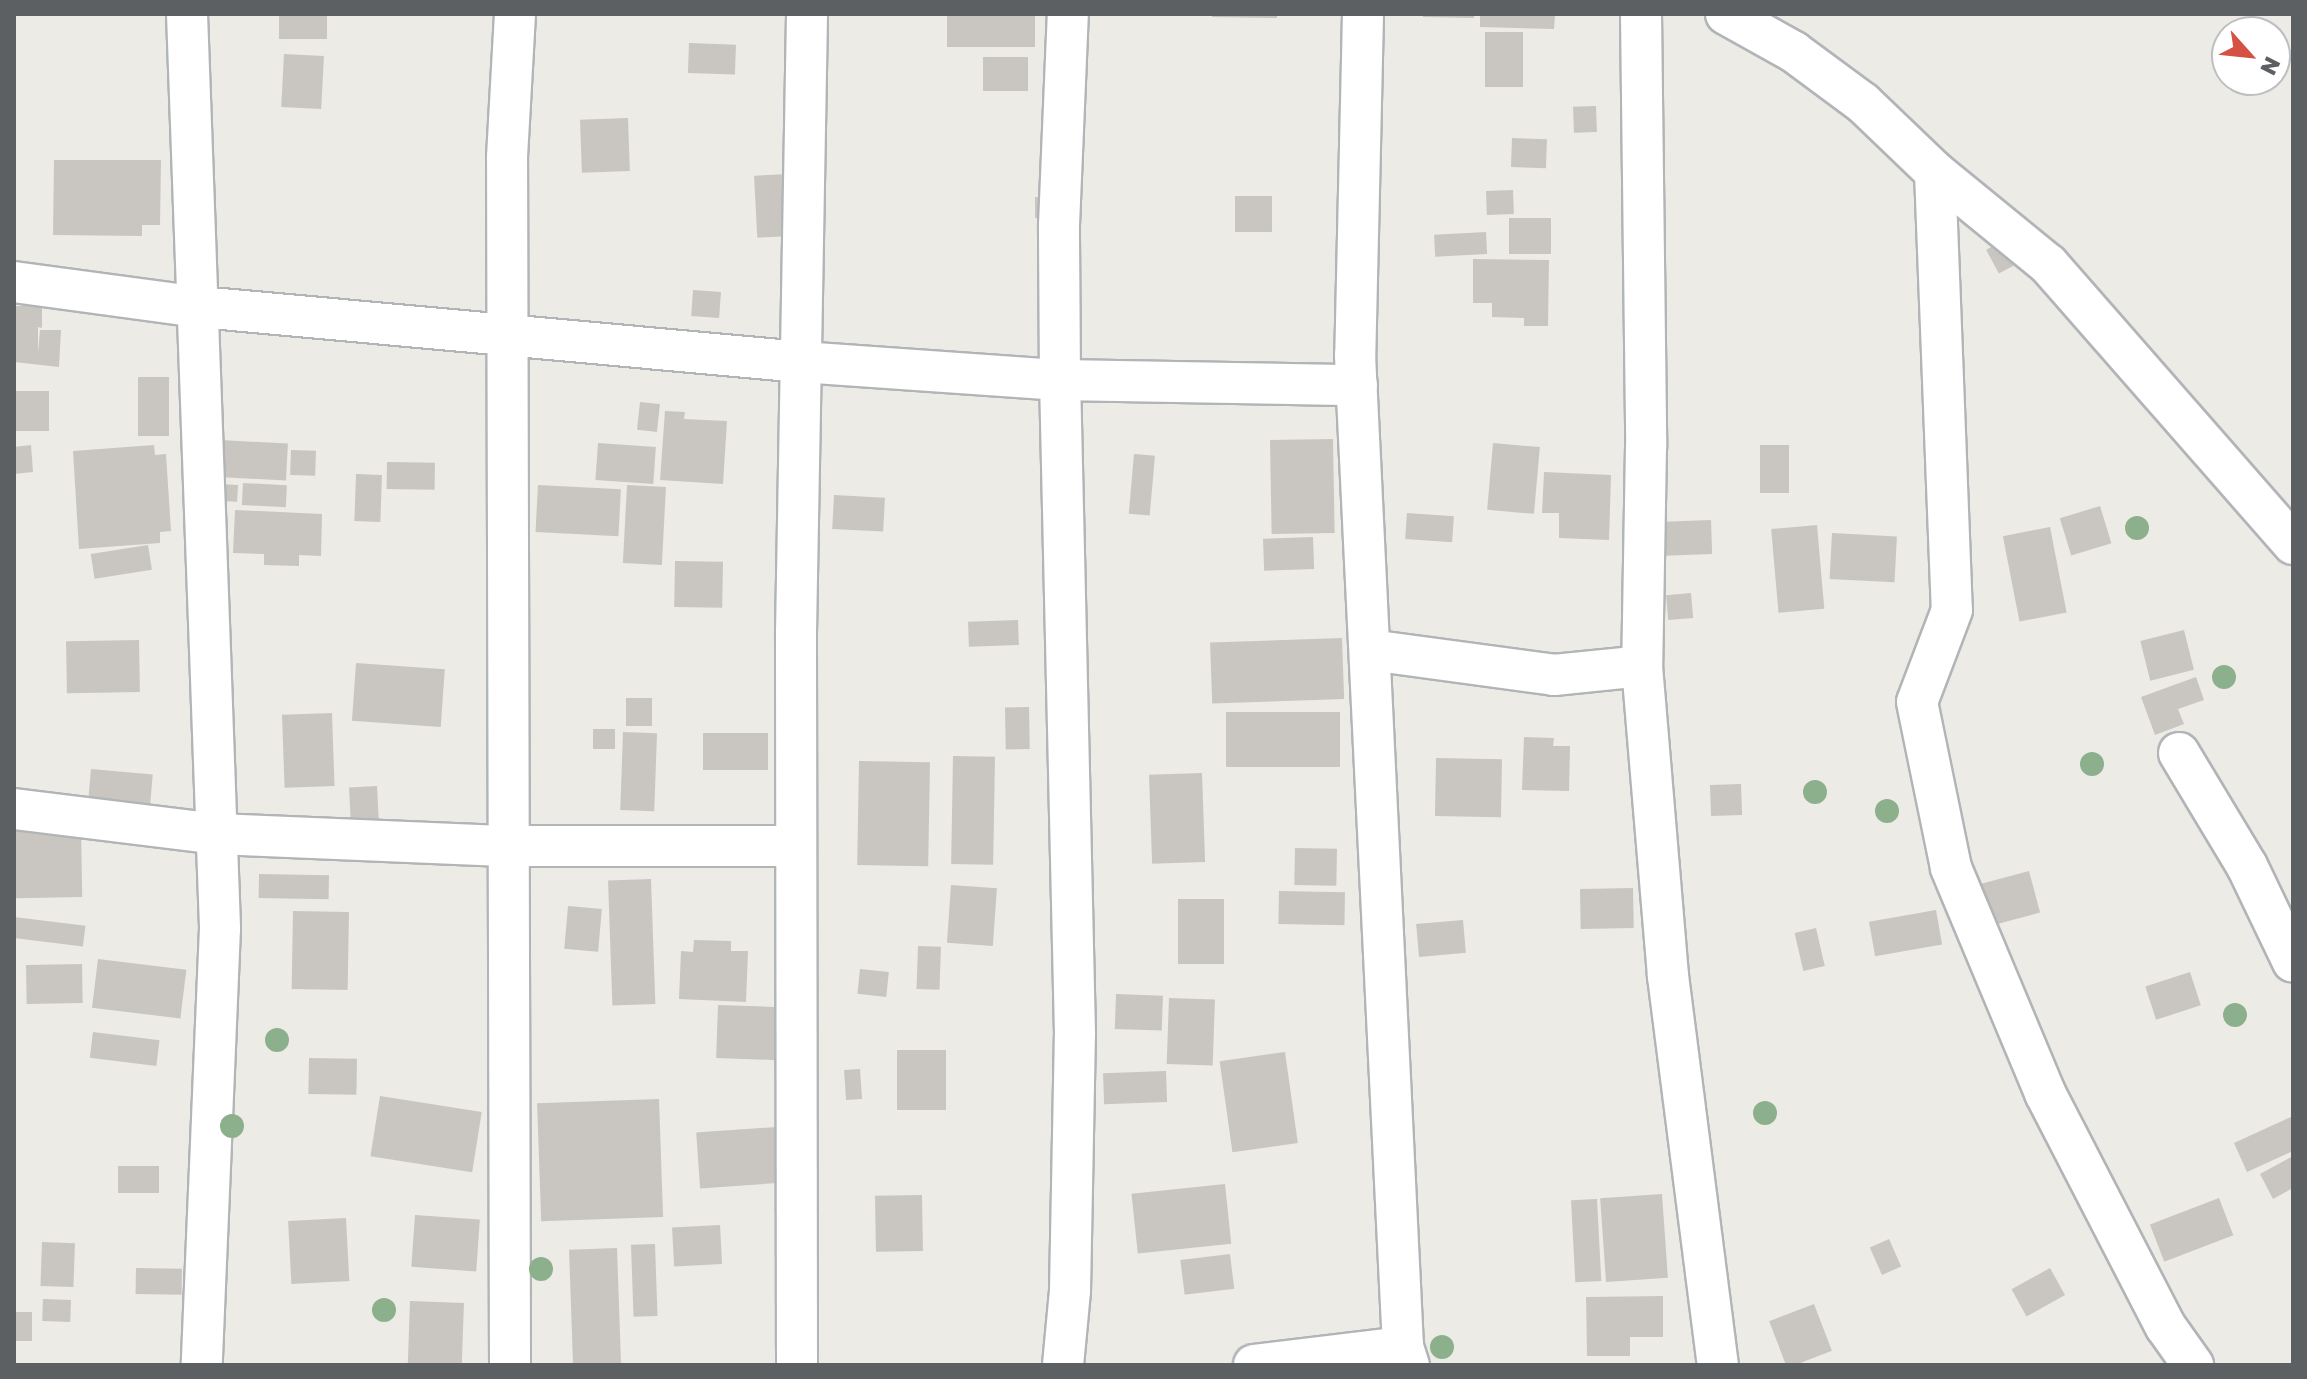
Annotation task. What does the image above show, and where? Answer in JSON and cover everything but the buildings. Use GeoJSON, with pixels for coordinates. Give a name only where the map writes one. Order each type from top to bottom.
{"type":"FeatureCollection","features":[{"type":"Feature","properties":{"kind":"street"},"geometry":{"type":"LineString","coordinates":[[187,14],[200,307],[220,928],[202,1365]]}},
{"type":"Feature","properties":{"kind":"street"},"geometry":{"type":"LineString","coordinates":[[510,1365],[511,334],[507,157],[515,14]]}},
{"type":"Feature","properties":{"kind":"street"},"geometry":{"type":"LineString","coordinates":[[797,1365],[795,846],[807,14]]}},
{"type":"Feature","properties":{"kind":"street"},"geometry":{"type":"LineString","coordinates":[[1063,1365],[1070,1291],[1075,1034],[1060,380],[1059,225],[1068,14]]}},
{"type":"Feature","properties":{"kind":"street"},"geometry":{"type":"LineString","coordinates":[[1254,1365],[1406,1356],[1357,385],[1363,14]]}},
{"type":"Feature","properties":{"kind":"street"},"geometry":{"type":"LineString","coordinates":[[1641,14],[1646,447],[1642,666],[1668,976],[1718,1365]]}},
{"type":"Feature","properties":{"kind":"street"},"geometry":{"type":"LineString","coordinates":[[1726,14],[1794,52],[1863,103],[1935,172],[2048,264],[2293,544]]}},
{"type":"Feature","properties":{"kind":"street"},"geometry":{"type":"LineString","coordinates":[[1935,172],[1952,610],[1917,702],[1951,868],[2045,1093],[2166,1327],[2193,1365]]}},
{"type":"Feature","properties":{"kind":"street"},"geometry":{"type":"LineString","coordinates":[[14,282],[200,307],[801,362],[1060,380],[1357,385]]}},
{"type":"Feature","properties":{"kind":"street"},"geometry":{"type":"LineString","coordinates":[[1370,650],[1554,675],[1642,666]]}},
{"type":"Feature","properties":{"kind":"street"},"geometry":{"type":"LineString","coordinates":[[2179,753],[2247,866],[2293,962]]}},
{"type":"Feature","properties":{"kind":"street"},"geometry":{"type":"LineString","coordinates":[[14,809],[217,834],[509,846],[795,846]]}}]}
